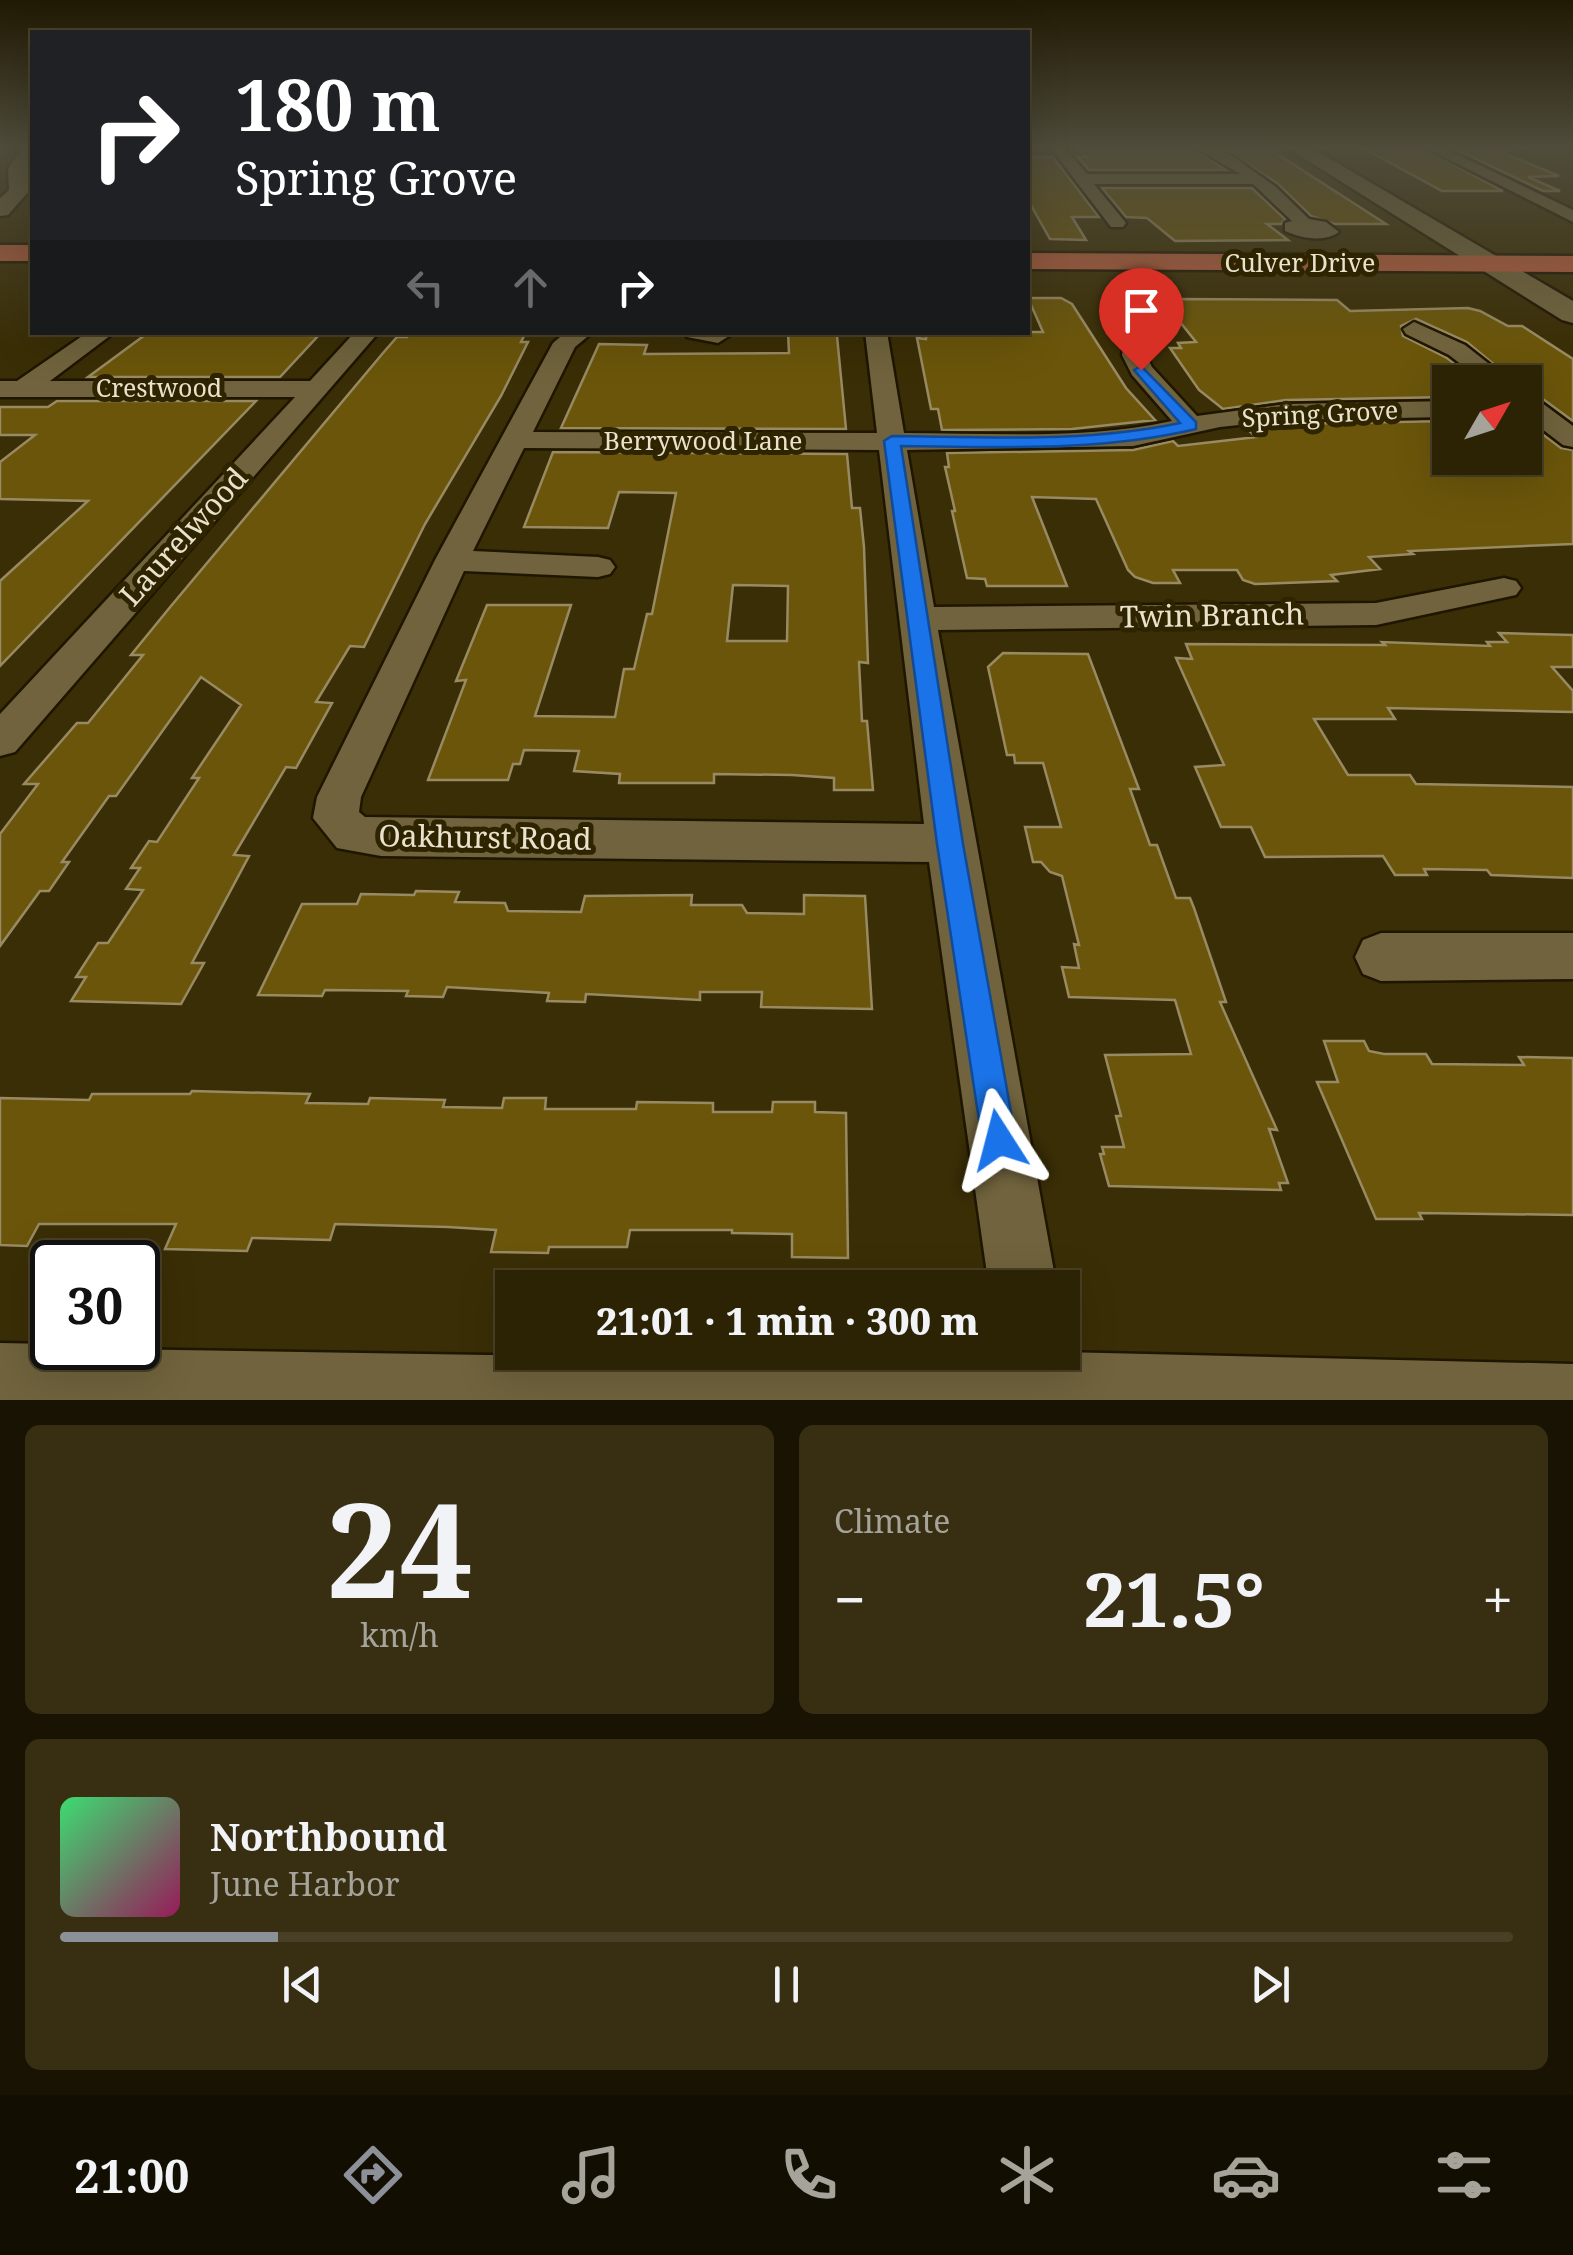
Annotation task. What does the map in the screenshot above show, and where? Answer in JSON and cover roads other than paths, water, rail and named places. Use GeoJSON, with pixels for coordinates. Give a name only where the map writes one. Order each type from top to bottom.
{"type":"FeatureCollection","features":[{"type":"Feature","properties":{"kind":"main road"},"geometry":{"type":"LineString","coordinates":[[1413,212],[1516,270],[1573,294]]}},
{"type":"Feature","properties":{"kind":"main road"},"geometry":{"type":"LineString","coordinates":[[1426,212],[1516,270],[1573,314]]}},
{"type":"Feature","properties":{"kind":"main road"},"geometry":{"type":"LineString","coordinates":[[0,253],[30,254]]}},
{"type":"Feature","properties":{"kind":"main road","name":"Culver Drive"},"geometry":{"type":"LineString","coordinates":[[1030,261],[1516,270],[1573,277]]}},
{"type":"Feature","properties":{"kind":"main road","name":"Culver Drive"},"geometry":{"type":"LineString","coordinates":[[1030,274],[1516,270],[1573,264]]}},
{"type":"Feature","properties":{"kind":"main road"},"geometry":{"type":"LineString","coordinates":[[0,268],[30,268]]}},
{"type":"Feature","properties":{"kind":"street"},"geometry":{"type":"LineString","coordinates":[[1114,212],[1128,228]]}},
{"type":"Feature","properties":{"kind":"street"},"geometry":{"type":"LineString","coordinates":[[1294,212],[1304,224]]}},
{"type":"Feature","properties":{"kind":"street"},"geometry":{"type":"LineString","coordinates":[[1138,319],[1134,355],[1141,370],[1190,425]]}},
{"type":"Feature","properties":{"kind":"street"},"geometry":{"type":"LineString","coordinates":[[1414,329],[1457,350],[1477,365]]}},
{"type":"Feature","properties":{"kind":"street"},"geometry":{"type":"LineString","coordinates":[[12,389],[99,335]]}},
{"type":"Feature","properties":{"kind":"street","name":"Laurelwood"},"geometry":{"type":"LineString","coordinates":[[0,741],[365,335]]}},
{"type":"Feature","properties":{"kind":"street","name":"Oakhurst Road"},"geometry":{"type":"LineString","coordinates":[[577,335],[565,343],[452,560],[340,797],[336,818],[353,834],[950,844]]}},
{"type":"Feature","properties":{"kind":"street"},"geometry":{"type":"LineString","coordinates":[[876,335],[950,844],[1020,1270]]}},
{"type":"Feature","properties":{"kind":"street","name":"Crestwood"},"geometry":{"type":"LineString","coordinates":[[12,389],[317,389]]}},
{"type":"Feature","properties":{"kind":"street","name":"Spring Grove"},"geometry":{"type":"LineString","coordinates":[[892,441],[1069,442],[1133,438],[1190,425],[1286,412],[1432,409]]}},
{"type":"Feature","properties":{"kind":"street"},"geometry":{"type":"LineString","coordinates":[[1542,417],[1573,439]]}},
{"type":"Feature","properties":{"kind":"street","name":"Berrywood Lane"},"geometry":{"type":"LineString","coordinates":[[514,440],[892,441]]}},
{"type":"Feature","properties":{"kind":"street"},"geometry":{"type":"LineString","coordinates":[[452,560],[598,567]]}},
{"type":"Feature","properties":{"kind":"street","name":"Twin Branch"},"geometry":{"type":"LineString","coordinates":[[917,619],[1376,614],[1504,588]]}},
{"type":"Feature","properties":{"kind":"street"},"geometry":{"type":"LineString","coordinates":[[1381,957],[1573,956]]}},
{"type":"Feature","properties":{"kind":"street"},"geometry":{"type":"LineString","coordinates":[[0,1379],[486,1395],[1038,1380],[1573,1400]]}}]}
